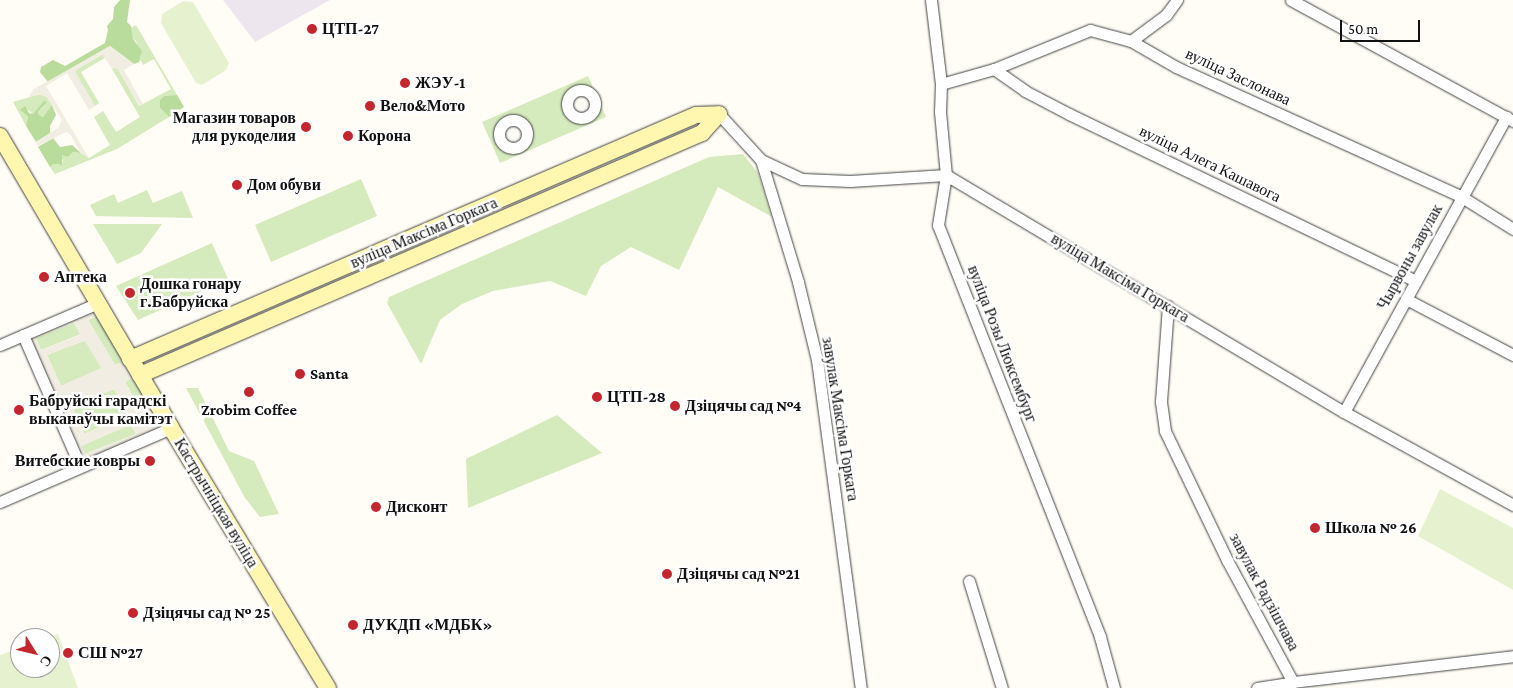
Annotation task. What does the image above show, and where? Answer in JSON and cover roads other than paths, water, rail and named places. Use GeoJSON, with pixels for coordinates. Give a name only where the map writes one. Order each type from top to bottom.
{"type":"FeatureCollection","features":[{"type":"Feature","properties":{"kind":"main road","name":"вуліца Максіма Горкага"},"geometry":{"type":"LineString","coordinates":[[130,359],[696,115],[719,114]]}},
{"type":"Feature","properties":{"kind":"main road","name":"вуліца Максіма Горкага"},"geometry":{"type":"LineString","coordinates":[[140,375],[702,133],[719,114]]}},
{"type":"Feature","properties":{"kind":"main road","name":"Кастрычніцкая вуліца"},"geometry":{"type":"LineString","coordinates":[[0,136],[130,359],[328,688]]}},
{"type":"Feature","properties":{"kind":"street","name":"вуліца Розы Люксембург"},"geometry":{"type":"LineString","coordinates":[[931,0],[941,84],[940,112],[946,175],[938,225],[1100,637],[1114,688]]}},
{"type":"Feature","properties":{"kind":"street"},"geometry":{"type":"LineString","coordinates":[[1130,41],[1166,15],[1177,0]]}},
{"type":"Feature","properties":{"kind":"street"},"geometry":{"type":"LineString","coordinates":[[1291,0],[1509,119]]}},
{"type":"Feature","properties":{"kind":"street","name":"вуліца Заслонава"},"geometry":{"type":"LineString","coordinates":[[941,84],[994,69],[1090,30],[1130,41],[1176,68],[1462,197],[1513,229]]}},
{"type":"Feature","properties":{"kind":"street","name":"вуліца Алега Кашавога"},"geometry":{"type":"LineString","coordinates":[[994,69],[1025,90],[1069,114],[1416,281]]}},
{"type":"Feature","properties":{"kind":"street"},"geometry":{"type":"LineString","coordinates":[[719,114],[761,160],[802,179],[850,181],[946,175]]}},
{"type":"Feature","properties":{"kind":"street","name":"Чырвоны завулак"},"geometry":{"type":"LineString","coordinates":[[1344,412],[1462,197],[1509,119]]}},
{"type":"Feature","properties":{"kind":"street","name":"завулак Максіма Горкага"},"geometry":{"type":"LineString","coordinates":[[761,160],[798,282],[818,360],[860,688]]}},
{"type":"Feature","properties":{"kind":"street","name":"вуліца Максіма Горкага"},"geometry":{"type":"LineString","coordinates":[[946,175],[1344,412],[1513,505]]}},
{"type":"Feature","properties":{"kind":"street"},"geometry":{"type":"LineString","coordinates":[[1406,299],[1513,355]]}},
{"type":"Feature","properties":{"kind":"street"},"geometry":{"type":"LineString","coordinates":[[0,345],[98,303]]}},
{"type":"Feature","properties":{"kind":"street","name":"завулак Радзішчава"},"geometry":{"type":"LineString","coordinates":[[1168,306],[1161,402],[1165,431],[1227,560],[1293,682]]}},
{"type":"Feature","properties":{"kind":"street"},"geometry":{"type":"LineString","coordinates":[[23,336],[80,466]]}},
{"type":"Feature","properties":{"kind":"street"},"geometry":{"type":"LineString","coordinates":[[0,502],[171,428]]}},
{"type":"Feature","properties":{"kind":"street"},"geometry":{"type":"LineString","coordinates":[[970,581],[1002,688]]}},
{"type":"Feature","properties":{"kind":"street"},"geometry":{"type":"LineString","coordinates":[[1256,688],[1513,656]]}},
{"type":"Feature","properties":{"kind":"place","name":"ЦТП-27"},"geometry":{"type":"Point","coordinates":[312,29]}},
{"type":"Feature","properties":{"kind":"place","name":"ЖЭУ-1"},"geometry":{"type":"Point","coordinates":[405,83]}},
{"type":"Feature","properties":{"kind":"place","name":"Вело&Мото"},"geometry":{"type":"Point","coordinates":[370,106]}},
{"type":"Feature","properties":{"kind":"place","name":"Магазин товаров для рукоделия"},"geometry":{"type":"Point","coordinates":[306,127]}},
{"type":"Feature","properties":{"kind":"place","name":"Корона"},"geometry":{"type":"Point","coordinates":[348,136]}},
{"type":"Feature","properties":{"kind":"place","name":"Дом обуви"},"geometry":{"type":"Point","coordinates":[237,185]}},
{"type":"Feature","properties":{"kind":"place","name":"Аптека"},"geometry":{"type":"Point","coordinates":[44,277]}},
{"type":"Feature","properties":{"kind":"place","name":"Дошка гонару г.Бабруйска"},"geometry":{"type":"Point","coordinates":[130,293]}},
{"type":"Feature","properties":{"kind":"place","name":"Santa"},"geometry":{"type":"Point","coordinates":[300,374]}},
{"type":"Feature","properties":{"kind":"place","name":"Zrobim Coffee"},"geometry":{"type":"Point","coordinates":[249,392]}},
{"type":"Feature","properties":{"kind":"place","name":"ЦТП-28"},"geometry":{"type":"Point","coordinates":[597,397]}},
{"type":"Feature","properties":{"kind":"place","name":"Дзіцячы сад №4"},"geometry":{"type":"Point","coordinates":[675,406]}},
{"type":"Feature","properties":{"kind":"place","name":"Бабруйскі гарадскі выканаўчы камітэт"},"geometry":{"type":"Point","coordinates":[19,410]}},
{"type":"Feature","properties":{"kind":"place","name":"Витебские ковры"},"geometry":{"type":"Point","coordinates":[150,461]}},
{"type":"Feature","properties":{"kind":"place","name":"Дисконт"},"geometry":{"type":"Point","coordinates":[376,507]}},
{"type":"Feature","properties":{"kind":"place","name":"Школа № 26"},"geometry":{"type":"Point","coordinates":[1315,528]}},
{"type":"Feature","properties":{"kind":"place","name":"Дзіцячы сад №21"},"geometry":{"type":"Point","coordinates":[667,574]}},
{"type":"Feature","properties":{"kind":"place","name":"Дзіцячы сад № 25"},"geometry":{"type":"Point","coordinates":[133,613]}},
{"type":"Feature","properties":{"kind":"place","name":"ДУКДП «МДБК»"},"geometry":{"type":"Point","coordinates":[353,625]}},
{"type":"Feature","properties":{"kind":"place","name":"СШ №27"},"geometry":{"type":"Point","coordinates":[68,653]}}]}
